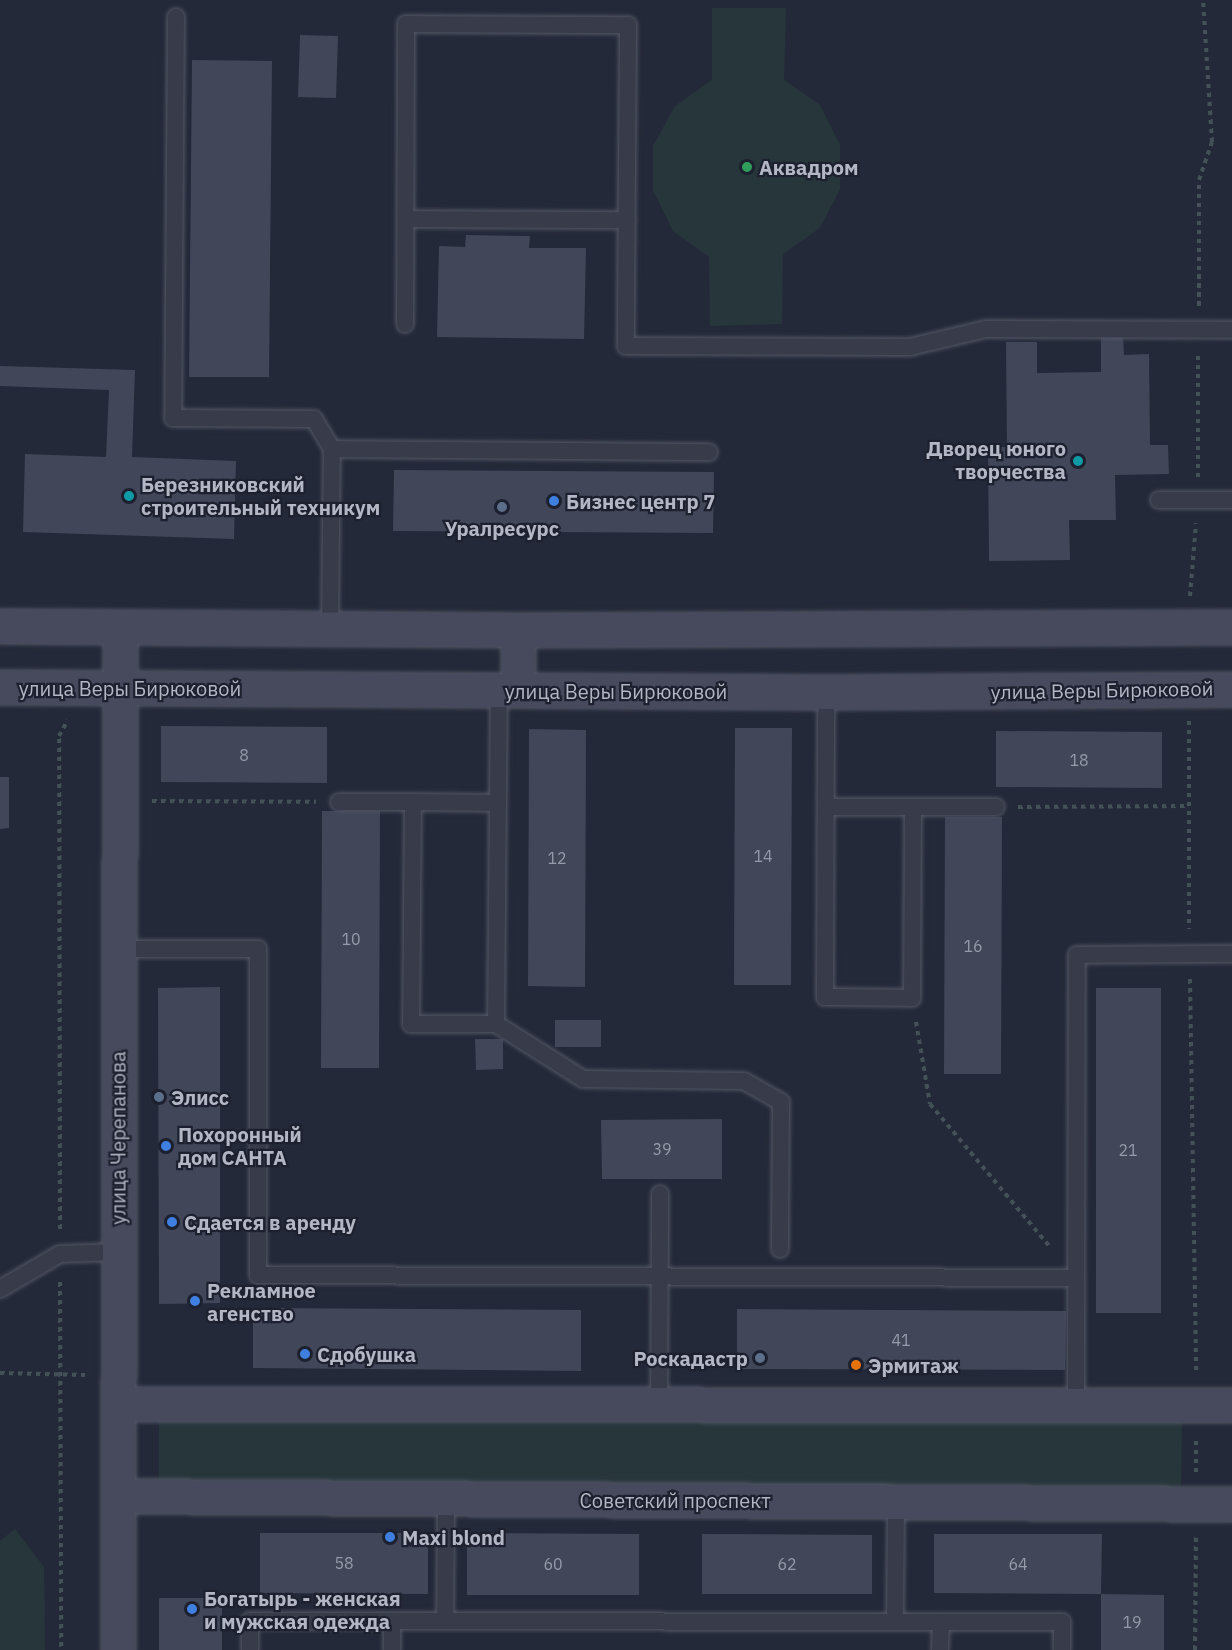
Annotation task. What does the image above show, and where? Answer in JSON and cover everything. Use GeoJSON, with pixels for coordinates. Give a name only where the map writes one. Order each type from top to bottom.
{"type":"FeatureCollection","features":[{"type":"Feature","properties":{"kind":"street"},"geometry":{"type":"LineString","coordinates":[[0,626],[518,630],[1232,627]]}},
{"type":"Feature","properties":{"kind":"street","name":"улица Черепанова"},"geometry":{"type":"LineString","coordinates":[[118,1650],[120,627]]}},
{"type":"Feature","properties":{"kind":"street"},"geometry":{"type":"LineString","coordinates":[[508,690],[518,630]]}},
{"type":"Feature","properties":{"kind":"street","name":"улица Веры Бирюковой"},"geometry":{"type":"LineString","coordinates":[[0,687],[827,692],[1232,688]]}},
{"type":"Feature","properties":{"kind":"street"},"geometry":{"type":"LineString","coordinates":[[119,1389],[659,1404],[1232,1406]]}},
{"type":"Feature","properties":{"kind":"street","name":"Советский проспект"},"geometry":{"type":"LineString","coordinates":[[119,1496],[1232,1504]]}},
{"type":"Feature","properties":{"kind":"lane"},"geometry":{"type":"LineString","coordinates":[[176,17],[173,418],[314,418],[332,449],[330,628]]}},
{"type":"Feature","properties":{"kind":"lane"},"geometry":{"type":"LineString","coordinates":[[405,324],[406,24],[628,25],[626,346],[910,347],[986,329],[1232,330]]}},
{"type":"Feature","properties":{"kind":"lane"},"geometry":{"type":"LineString","coordinates":[[406,219],[627,220]]}},
{"type":"Feature","properties":{"kind":"lane"},"geometry":{"type":"LineString","coordinates":[[332,449],[709,452]]}},
{"type":"Feature","properties":{"kind":"lane"},"geometry":{"type":"LineString","coordinates":[[1159,500],[1232,500]]}},
{"type":"Feature","properties":{"kind":"lane"},"geometry":{"type":"LineString","coordinates":[[496,1024],[498,803],[508,690]]}},
{"type":"Feature","properties":{"kind":"lane"},"geometry":{"type":"LineString","coordinates":[[827,692],[825,997],[912,998],[913,807]]}},
{"type":"Feature","properties":{"kind":"lane"},"geometry":{"type":"LineString","coordinates":[[339,802],[498,803]]}},
{"type":"Feature","properties":{"kind":"lane"},"geometry":{"type":"LineString","coordinates":[[413,802],[411,1024],[496,1024],[583,1079],[744,1080],[781,1102],[780,1249]]}},
{"type":"Feature","properties":{"kind":"lane"},"geometry":{"type":"LineString","coordinates":[[826,807],[996,807]]}},
{"type":"Feature","properties":{"kind":"lane"},"geometry":{"type":"LineString","coordinates":[[120,949],[258,949],[258,1275],[1076,1278]]}},
{"type":"Feature","properties":{"kind":"lane"},"geometry":{"type":"LineString","coordinates":[[1076,1406],[1077,955],[1232,954]]}},
{"type":"Feature","properties":{"kind":"lane"},"geometry":{"type":"LineString","coordinates":[[659,1404],[660,1194]]}},
{"type":"Feature","properties":{"kind":"lane"},"geometry":{"type":"LineString","coordinates":[[0,1289],[60,1254],[117,1252]]}},
{"type":"Feature","properties":{"kind":"lane"},"geometry":{"type":"LineString","coordinates":[[445,1621],[446,1499]]}},
{"type":"Feature","properties":{"kind":"lane"},"geometry":{"type":"LineString","coordinates":[[895,1622],[896,1501]]}},
{"type":"Feature","properties":{"kind":"lane"},"geometry":{"type":"LineString","coordinates":[[250,1650],[250,1620],[1062,1623],[1062,1650]]}},
{"type":"Feature","properties":{"kind":"lane"},"geometry":{"type":"LineString","coordinates":[[392,1621],[392,1650]]}},
{"type":"Feature","properties":{"kind":"lane"},"geometry":{"type":"LineString","coordinates":[[940,1623],[940,1650]]}},
{"type":"Feature","properties":{"kind":"path"},"geometry":{"type":"LineString","coordinates":[[1191,627],[1198,500],[1199,180],[1212,142],[1203,0]]}},
{"type":"Feature","properties":{"kind":"path"},"geometry":{"type":"LineString","coordinates":[[1189,689],[1188,806],[1196,1406],[1196,1650]]}},
{"type":"Feature","properties":{"kind":"path"},"geometry":{"type":"LineString","coordinates":[[61,1650],[59,736],[70,715]]}},
{"type":"Feature","properties":{"kind":"path"},"geometry":{"type":"LineString","coordinates":[[152,801],[339,802]]}},
{"type":"Feature","properties":{"kind":"path"},"geometry":{"type":"LineString","coordinates":[[996,807],[1188,806]]}},
{"type":"Feature","properties":{"kind":"path"},"geometry":{"type":"LineString","coordinates":[[912,998],[930,1104],[1076,1278]]}},
{"type":"Feature","properties":{"kind":"path"},"geometry":{"type":"LineString","coordinates":[[0,1373],[60,1374],[119,1389]]}},
{"type":"Feature","properties":{"kind":"shaded area","name":"Аквадром"},"geometry":{"type":"Polygon","coordinates":[[[712,8],[786,8],[784,80],[820,105],[840,145],[840,189],[820,228],[783,254],[782,324],[710,326],[709,257],[673,231],[653,190],[653,146],[675,106],[712,80],[712,8]]]}},
{"type":"Feature","properties":{"kind":"shaded area"},"geometry":{"type":"Polygon","coordinates":[[[159,1412],[1182,1417],[1181,1491],[159,1486],[159,1412]]]}},
{"type":"Feature","properties":{"kind":"shaded area"},"geometry":{"type":"Polygon","coordinates":[[[15,1529],[44,1567],[45,1650],[0,1650],[0,1541],[15,1529]]]}},
{"type":"Feature","properties":{"kind":"building"},"geometry":{"type":"Polygon","coordinates":[[[300,35],[338,36],[336,98],[298,97],[300,35]]]}},
{"type":"Feature","properties":{"kind":"building"},"geometry":{"type":"Polygon","coordinates":[[[192,60],[272,61],[269,377],[189,377],[192,60]]]}},
{"type":"Feature","properties":{"kind":"building"},"geometry":{"type":"Polygon","coordinates":[[[466,235],[530,236],[529,248],[586,248],[584,339],[437,337],[439,246],[465,247],[466,235]]]}},
{"type":"Feature","properties":{"kind":"building","name":"Дворец юного творчества"},"geometry":{"type":"Polygon","coordinates":[[[1101,336],[1123,336],[1124,355],[1149,354],[1150,445],[1168,445],[1169,474],[1115,475],[1116,520],[1069,520],[1070,560],[989,561],[988,447],[1007,447],[1006,342],[1037,342],[1037,373],[1101,372],[1101,336]]]}},
{"type":"Feature","properties":{"kind":"building","name":"Березниковский строительный техникум"},"geometry":{"type":"Polygon","coordinates":[[[0,366],[135,370],[132,457],[236,461],[234,539],[23,532],[25,454],[106,457],[109,390],[0,386],[0,366]]]}},
{"type":"Feature","properties":{"kind":"building","name":"Бизнес центр 7"},"geometry":{"type":"Polygon","coordinates":[[[394,470],[714,472],[713,533],[393,531],[394,470]]]}},
{"type":"Feature","properties":{"kind":"building"},"geometry":{"type":"Polygon","coordinates":[[[161,726],[327,727],[327,783],[161,782],[161,726]]]}},
{"type":"Feature","properties":{"kind":"building"},"geometry":{"type":"Polygon","coordinates":[[[735,728],[792,728],[791,985],[734,985],[735,728]]]}},
{"type":"Feature","properties":{"kind":"building"},"geometry":{"type":"Polygon","coordinates":[[[529,729],[586,730],[585,987],[528,986],[529,729]]]}},
{"type":"Feature","properties":{"kind":"building"},"geometry":{"type":"Polygon","coordinates":[[[996,731],[1162,732],[1162,788],[996,787],[996,731]]]}},
{"type":"Feature","properties":{"kind":"building"},"geometry":{"type":"Polygon","coordinates":[[[0,777],[9,777],[9,828],[0,829],[0,777]]]}},
{"type":"Feature","properties":{"kind":"building"},"geometry":{"type":"Polygon","coordinates":[[[322,811],[380,811],[379,1068],[321,1068],[322,811]]]}},
{"type":"Feature","properties":{"kind":"building"},"geometry":{"type":"Polygon","coordinates":[[[945,817],[1002,817],[1001,1074],[944,1074],[945,817]]]}},
{"type":"Feature","properties":{"kind":"building"},"geometry":{"type":"Polygon","coordinates":[[[220,987],[220,1303],[159,1304],[158,988],[220,987]]]}},
{"type":"Feature","properties":{"kind":"building"},"geometry":{"type":"Polygon","coordinates":[[[1096,988],[1161,988],[1161,1313],[1096,1313],[1096,988]]]}},
{"type":"Feature","properties":{"kind":"building"},"geometry":{"type":"Polygon","coordinates":[[[555,1020],[601,1020],[601,1047],[555,1047],[555,1020]]]}},
{"type":"Feature","properties":{"kind":"building"},"geometry":{"type":"Polygon","coordinates":[[[475,1039],[503,1039],[503,1069],[476,1070],[475,1039]]]}},
{"type":"Feature","properties":{"kind":"building"},"geometry":{"type":"Polygon","coordinates":[[[722,1119],[722,1179],[602,1179],[601,1120],[722,1119]]]}},
{"type":"Feature","properties":{"kind":"building"},"geometry":{"type":"Polygon","coordinates":[[[253,1308],[581,1310],[581,1371],[253,1368],[253,1308]]]}},
{"type":"Feature","properties":{"kind":"building"},"geometry":{"type":"Polygon","coordinates":[[[737,1309],[1066,1311],[1065,1370],[737,1369],[737,1309]]]}},
{"type":"Feature","properties":{"kind":"building"},"geometry":{"type":"Polygon","coordinates":[[[260,1533],[428,1533],[428,1594],[260,1593],[260,1533]]]}},
{"type":"Feature","properties":{"kind":"building"},"geometry":{"type":"Polygon","coordinates":[[[467,1533],[639,1534],[639,1595],[467,1595],[467,1533]]]}},
{"type":"Feature","properties":{"kind":"building"},"geometry":{"type":"Polygon","coordinates":[[[702,1534],[872,1535],[872,1594],[702,1594],[702,1534]]]}},
{"type":"Feature","properties":{"kind":"building"},"geometry":{"type":"Polygon","coordinates":[[[934,1534],[1102,1534],[1101,1594],[934,1593],[934,1534]]]}},
{"type":"Feature","properties":{"kind":"building"},"geometry":{"type":"Polygon","coordinates":[[[1101,1594],[1164,1595],[1164,1650],[1101,1650],[1101,1594]]]}},
{"type":"Feature","properties":{"kind":"building"},"geometry":{"type":"Polygon","coordinates":[[[159,1598],[222,1598],[222,1650],[159,1650],[159,1598]]]}},
{"type":"Feature","properties":{"kind":"place","name":"Аквадром"},"geometry":{"type":"Point","coordinates":[747,167]}},
{"type":"Feature","properties":{"kind":"place","name":"Дворец юного творчества"},"geometry":{"type":"Point","coordinates":[1078,461]}},
{"type":"Feature","properties":{"kind":"place","name":"Березниковский строительный техникум"},"geometry":{"type":"Point","coordinates":[129,496]}},
{"type":"Feature","properties":{"kind":"place","name":"Бизнес центр 7"},"geometry":{"type":"Point","coordinates":[554,501]}},
{"type":"Feature","properties":{"kind":"place","name":"Уралресурс"},"geometry":{"type":"Point","coordinates":[502,507]}},
{"type":"Feature","properties":{"kind":"place","name":"Элисс"},"geometry":{"type":"Point","coordinates":[159,1097]}},
{"type":"Feature","properties":{"kind":"place","name":"Похоронный дом САНТА"},"geometry":{"type":"Point","coordinates":[166,1146]}},
{"type":"Feature","properties":{"kind":"place","name":"Сдается в аренду"},"geometry":{"type":"Point","coordinates":[172,1222]}},
{"type":"Feature","properties":{"kind":"place","name":"Рекламное агенство"},"geometry":{"type":"Point","coordinates":[195,1301]}},
{"type":"Feature","properties":{"kind":"place","name":"Сдобушка"},"geometry":{"type":"Point","coordinates":[305,1354]}},
{"type":"Feature","properties":{"kind":"place","name":"Роскадастр"},"geometry":{"type":"Point","coordinates":[760,1358]}},
{"type":"Feature","properties":{"kind":"place","name":"Эрмитаж"},"geometry":{"type":"Point","coordinates":[856,1365]}},
{"type":"Feature","properties":{"kind":"place","name":"Maxi blond"},"geometry":{"type":"Point","coordinates":[390,1537]}},
{"type":"Feature","properties":{"kind":"place","name":"Богатырь - женская и мужская одежда"},"geometry":{"type":"Point","coordinates":[192,1609]}}]}
